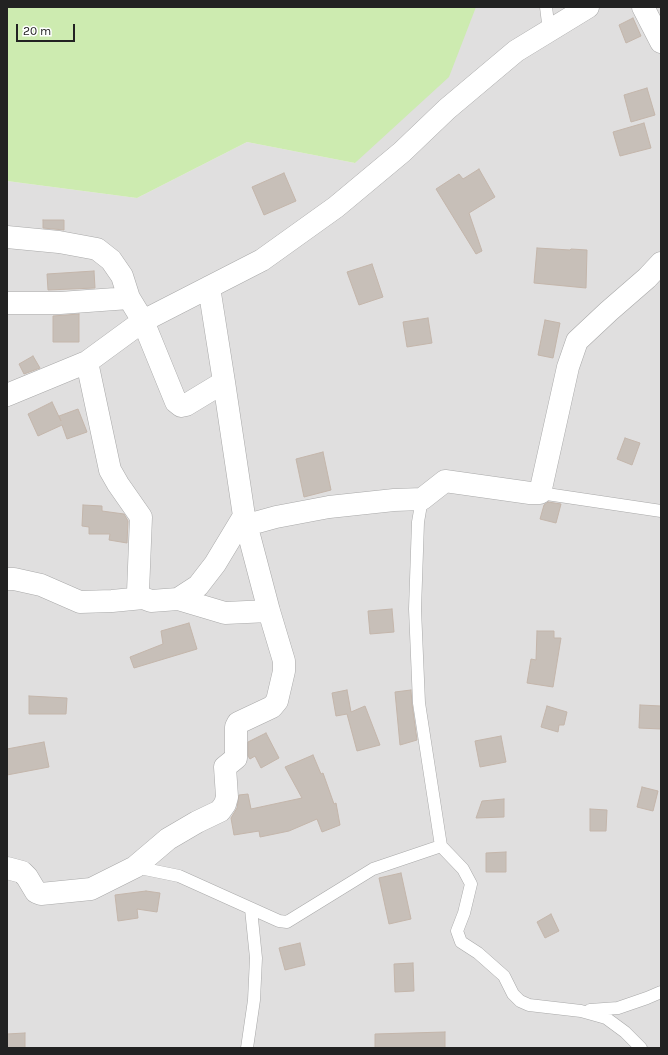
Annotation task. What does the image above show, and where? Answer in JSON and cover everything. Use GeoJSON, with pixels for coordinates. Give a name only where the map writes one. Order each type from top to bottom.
{"type":"FeatureCollection","features":[{"type":"Feature","properties":{"kind":"street"},"geometry":{"type":"LineString","coordinates":[[7,395],[87,362],[143,321],[262,260],[336,207],[402,152],[447,109],[516,51],[588,7]]}},
{"type":"Feature","properties":{"kind":"street"},"geometry":{"type":"LineString","coordinates":[[643,7],[661,42]]}},
{"type":"Feature","properties":{"kind":"street"},"geometry":{"type":"LineString","coordinates":[[7,237],[59,242],[97,249],[111,260],[122,276],[129,298],[143,321],[176,402],[181,406],[186,405],[224,382]]}},
{"type":"Feature","properties":{"kind":"street"},"geometry":{"type":"LineString","coordinates":[[245,520],[276,517],[329,507],[394,500],[422,499],[445,481],[530,493],[540,493],[568,367],[577,341],[647,278],[661,263]]}},
{"type":"Feature","properties":{"kind":"street"},"geometry":{"type":"LineString","coordinates":[[7,868],[22,872],[27,877],[36,892],[41,894],[91,889],[135,867],[168,839],[197,822],[220,811],[225,804],[227,797],[225,767],[236,758],[236,727],[238,723],[272,707],[278,701],[284,671],[284,661],[245,520],[209,287]]}},
{"type":"Feature","properties":{"kind":"street"},"geometry":{"type":"LineString","coordinates":[[7,303],[60,303],[129,298]]}},
{"type":"Feature","properties":{"kind":"street"},"geometry":{"type":"LineString","coordinates":[[87,362],[110,470],[141,517],[138,592],[143,598]]}},
{"type":"Feature","properties":{"kind":"street"},"geometry":{"type":"LineString","coordinates":[[178,599],[198,586],[245,520]]}},
{"type":"Feature","properties":{"kind":"street"},"geometry":{"type":"LineString","coordinates":[[7,579],[14,578],[41,585],[80,602],[143,598],[151,601],[178,599],[225,613],[269,611]]}},
{"type":"Feature","properties":{"kind":"lane"},"geometry":{"type":"LineString","coordinates":[[546,7],[549,31]]}},
{"type":"Feature","properties":{"kind":"lane"},"geometry":{"type":"LineString","coordinates":[[540,493],[661,511]]}},
{"type":"Feature","properties":{"kind":"lane"},"geometry":{"type":"LineString","coordinates":[[422,499],[418,522],[415,610],[419,703],[441,846],[464,869],[471,884],[466,907],[457,931],[461,942],[478,953],[504,976],[513,994],[520,1001],[529,1005],[581,1011],[606,1018],[625,1032],[641,1048]]}},
{"type":"Feature","properties":{"kind":"lane"},"geometry":{"type":"LineString","coordinates":[[135,867],[179,876],[279,921],[287,922],[373,869],[441,846]]}},
{"type":"Feature","properties":{"kind":"lane"},"geometry":{"type":"LineString","coordinates":[[247,1048],[254,1000],[256,958],[251,909]]}},
{"type":"Feature","properties":{"kind":"lane"},"geometry":{"type":"LineString","coordinates":[[581,1011],[618,1008],[661,992]]}},
{"type":"Feature","properties":{"kind":"shaded area"},"geometry":{"type":"Polygon","coordinates":[[[476,7],[661,7],[661,1048],[7,1048],[7,181],[137,198],[247,142],[355,163],[476,7]]]}},
{"type":"Feature","properties":{"kind":"green space"},"geometry":{"type":"Polygon","coordinates":[[[7,7],[476,7],[449,77],[355,163],[247,142],[137,198],[7,181],[7,7]]]}},
{"type":"Feature","properties":{"kind":"building"},"geometry":{"type":"Polygon","coordinates":[[[633,18],[641,36],[626,43],[619,25],[633,18]]]}},
{"type":"Feature","properties":{"kind":"building"},"geometry":{"type":"Polygon","coordinates":[[[647,88],[655,115],[631,122],[624,95],[647,88]]]}},
{"type":"Feature","properties":{"kind":"building"},"geometry":{"type":"Polygon","coordinates":[[[644,123],[651,148],[620,156],[613,132],[644,123]]]}},
{"type":"Feature","properties":{"kind":"building"},"geometry":{"type":"Polygon","coordinates":[[[479,169],[495,197],[469,213],[482,251],[476,254],[436,189],[459,174],[463,179],[479,169]]]}},
{"type":"Feature","properties":{"kind":"building"},"geometry":{"type":"Polygon","coordinates":[[[284,173],[296,201],[264,215],[252,187],[284,173]]]}},
{"type":"Feature","properties":{"kind":"building"},"geometry":{"type":"Polygon","coordinates":[[[43,220],[64,220],[64,230],[43,228],[43,220]]]}},
{"type":"Feature","properties":{"kind":"building"},"geometry":{"type":"Polygon","coordinates":[[[537,248],[587,250],[586,288],[534,283],[537,248]]]}},
{"type":"Feature","properties":{"kind":"building"},"geometry":{"type":"Polygon","coordinates":[[[372,264],[383,297],[359,305],[347,272],[372,264]]]}},
{"type":"Feature","properties":{"kind":"building"},"geometry":{"type":"Polygon","coordinates":[[[94,271],[95,288],[48,290],[47,274],[94,271]]]}},
{"type":"Feature","properties":{"kind":"building"},"geometry":{"type":"Polygon","coordinates":[[[79,314],[79,342],[53,342],[53,316],[79,314]]]}},
{"type":"Feature","properties":{"kind":"building"},"geometry":{"type":"Polygon","coordinates":[[[428,318],[432,343],[407,347],[403,322],[428,318]]]}},
{"type":"Feature","properties":{"kind":"building"},"geometry":{"type":"Polygon","coordinates":[[[545,320],[560,323],[553,358],[538,355],[545,320]]]}},
{"type":"Feature","properties":{"kind":"building"},"geometry":{"type":"Polygon","coordinates":[[[33,356],[40,368],[24,374],[19,364],[33,356]]]}},
{"type":"Feature","properties":{"kind":"building"},"geometry":{"type":"Polygon","coordinates":[[[52,402],[61,421],[59,416],[78,409],[87,432],[67,439],[62,425],[38,436],[28,414],[52,402]]]}},
{"type":"Feature","properties":{"kind":"building"},"geometry":{"type":"Polygon","coordinates":[[[625,438],[640,443],[632,465],[617,459],[625,438]]]}},
{"type":"Feature","properties":{"kind":"building"},"geometry":{"type":"Polygon","coordinates":[[[323,452],[331,490],[304,497],[296,459],[323,452]]]}},
{"type":"Feature","properties":{"kind":"building"},"geometry":{"type":"Polygon","coordinates":[[[548,502],[561,504],[556,523],[540,519],[544,505],[548,502]]]}},
{"type":"Feature","properties":{"kind":"building"},"geometry":{"type":"Polygon","coordinates":[[[83,505],[102,506],[102,511],[124,514],[128,521],[127,543],[109,540],[110,534],[89,534],[89,527],[82,526],[83,505]]]}},
{"type":"Feature","properties":{"kind":"building"},"geometry":{"type":"Polygon","coordinates":[[[392,609],[394,632],[370,634],[368,611],[392,609]]]}},
{"type":"Feature","properties":{"kind":"building"},"geometry":{"type":"Polygon","coordinates":[[[189,623],[197,649],[134,668],[130,657],[163,644],[161,631],[189,623]]]}},
{"type":"Feature","properties":{"kind":"building"},"geometry":{"type":"Polygon","coordinates":[[[537,631],[554,631],[554,638],[561,638],[553,687],[527,683],[531,659],[536,660],[537,631]]]}},
{"type":"Feature","properties":{"kind":"building"},"geometry":{"type":"Polygon","coordinates":[[[347,690],[351,712],[365,706],[380,745],[357,751],[347,714],[336,716],[332,693],[347,690]]]}},
{"type":"Feature","properties":{"kind":"building"},"geometry":{"type":"Polygon","coordinates":[[[411,690],[417,740],[400,745],[395,692],[411,690]]]}},
{"type":"Feature","properties":{"kind":"building"},"geometry":{"type":"Polygon","coordinates":[[[29,696],[67,698],[66,714],[29,714],[29,696]]]}},
{"type":"Feature","properties":{"kind":"building"},"geometry":{"type":"Polygon","coordinates":[[[640,705],[661,706],[661,729],[639,728],[640,705]]]}},
{"type":"Feature","properties":{"kind":"building"},"geometry":{"type":"Polygon","coordinates":[[[547,706],[567,712],[564,725],[559,725],[558,732],[541,727],[547,706]]]}},
{"type":"Feature","properties":{"kind":"building"},"geometry":{"type":"Polygon","coordinates":[[[266,733],[279,758],[261,768],[255,756],[250,759],[248,756],[248,742],[266,733]]]}},
{"type":"Feature","properties":{"kind":"building"},"geometry":{"type":"Polygon","coordinates":[[[501,736],[506,762],[480,767],[475,741],[501,736]]]}},
{"type":"Feature","properties":{"kind":"building"},"geometry":{"type":"Polygon","coordinates":[[[44,742],[49,767],[7,775],[7,749],[44,742]]]}},
{"type":"Feature","properties":{"kind":"building"},"geometry":{"type":"Polygon","coordinates":[[[313,755],[321,774],[323,773],[334,804],[336,803],[340,825],[322,832],[317,819],[289,831],[260,837],[259,831],[234,835],[231,818],[237,808],[239,795],[248,794],[251,809],[302,798],[285,767],[313,755]]]}},
{"type":"Feature","properties":{"kind":"building"},"geometry":{"type":"Polygon","coordinates":[[[642,787],[658,791],[653,811],[637,807],[642,787]]]}},
{"type":"Feature","properties":{"kind":"building"},"geometry":{"type":"Polygon","coordinates":[[[504,799],[504,817],[476,818],[482,801],[504,799]]]}},
{"type":"Feature","properties":{"kind":"building"},"geometry":{"type":"Polygon","coordinates":[[[590,809],[607,810],[606,831],[590,831],[590,809]]]}},
{"type":"Feature","properties":{"kind":"building"},"geometry":{"type":"Polygon","coordinates":[[[506,852],[506,872],[486,872],[486,853],[506,852]]]}},
{"type":"Feature","properties":{"kind":"building"},"geometry":{"type":"Polygon","coordinates":[[[401,873],[411,919],[389,924],[379,878],[401,873]]]}},
{"type":"Feature","properties":{"kind":"building"},"geometry":{"type":"Polygon","coordinates":[[[146,891],[160,893],[157,912],[137,909],[138,918],[118,921],[115,895],[146,891]]]}},
{"type":"Feature","properties":{"kind":"building"},"geometry":{"type":"Polygon","coordinates":[[[551,914],[559,931],[545,938],[537,922],[551,914]]]}},
{"type":"Feature","properties":{"kind":"building"},"geometry":{"type":"Polygon","coordinates":[[[300,943],[305,965],[285,970],[279,948],[300,943]]]}},
{"type":"Feature","properties":{"kind":"building"},"geometry":{"type":"Polygon","coordinates":[[[413,963],[414,991],[395,992],[394,964],[413,963]]]}},
{"type":"Feature","properties":{"kind":"building"},"geometry":{"type":"Polygon","coordinates":[[[445,1032],[445,1048],[375,1048],[375,1034],[445,1032]]]}},
{"type":"Feature","properties":{"kind":"building"},"geometry":{"type":"Polygon","coordinates":[[[25,1033],[25,1048],[7,1048],[7,1034],[25,1033]]]}}]}
